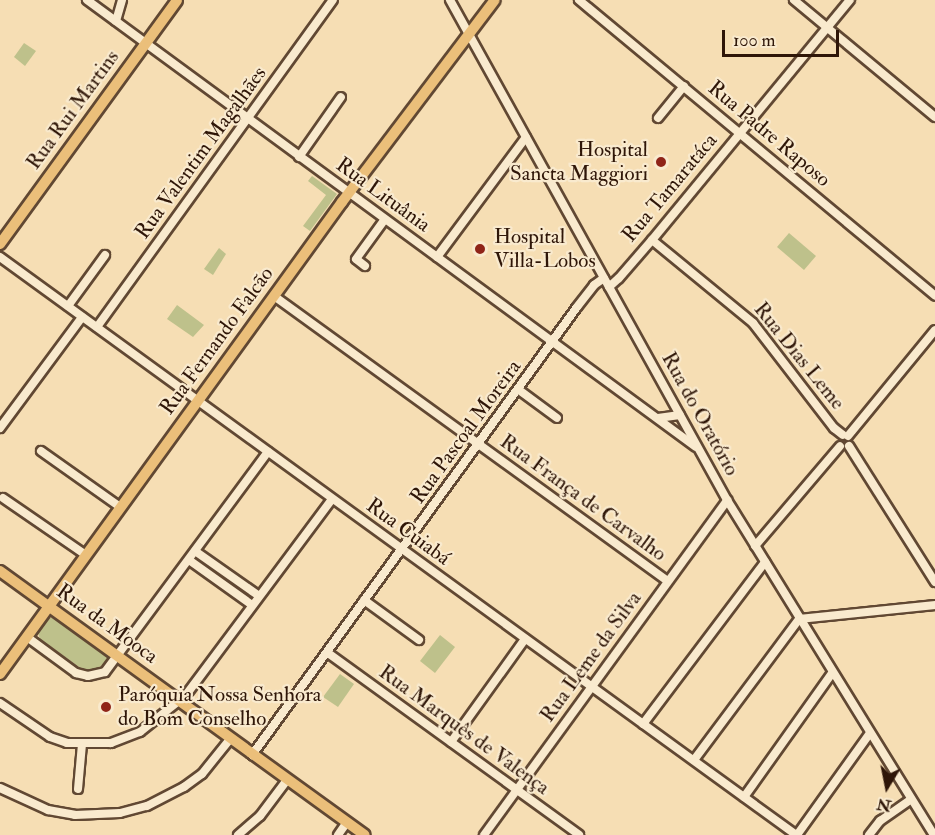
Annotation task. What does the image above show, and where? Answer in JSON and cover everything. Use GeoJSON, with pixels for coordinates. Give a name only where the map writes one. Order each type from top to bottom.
{"type":"FeatureCollection","features":[{"type":"Feature","properties":{"kind":"main road","name":"Rua Rui Martins"},"geometry":{"type":"LineString","coordinates":[[0,244],[177,0]]}},
{"type":"Feature","properties":{"kind":"main road","name":"Rua Fernando Falcão"},"geometry":{"type":"LineString","coordinates":[[0,674],[349,193],[495,0]]}},
{"type":"Feature","properties":{"kind":"main road","name":"Rua da Mooca"},"geometry":{"type":"LineString","coordinates":[[0,571],[365,835]]}},
{"type":"Feature","properties":{"kind":"street","name":"Rua Lituânia"},"geometry":{"type":"LineString","coordinates":[[87,0],[698,448]]}},
{"type":"Feature","properties":{"kind":"street"},"geometry":{"type":"LineString","coordinates":[[116,21],[122,0]]}},
{"type":"Feature","properties":{"kind":"street","name":"Rua Valentim Magalhães"},"geometry":{"type":"LineString","coordinates":[[97,327],[333,0]]}},
{"type":"Feature","properties":{"kind":"street","name":"Rua do Oratório"},"geometry":{"type":"LineString","coordinates":[[450,0],[727,500],[934,835]]}},
{"type":"Feature","properties":{"kind":"street","name":"Rua Padre Raposo"},"geometry":{"type":"LineString","coordinates":[[579,0],[935,296]]}},
{"type":"Feature","properties":{"kind":"street"},"geometry":{"type":"LineString","coordinates":[[794,0],[935,117]]}},
{"type":"Feature","properties":{"kind":"street","name":"Rua Tamaratáca"},"geometry":{"type":"LineString","coordinates":[[606,282],[652,240],[850,0]]}},
{"type":"Feature","properties":{"kind":"street"},"geometry":{"type":"LineString","coordinates":[[658,118],[684,86]]}},
{"type":"Feature","properties":{"kind":"street"},"geometry":{"type":"LineString","coordinates":[[299,157],[341,97]]}},
{"type":"Feature","properties":{"kind":"street"},"geometry":{"type":"LineString","coordinates":[[437,257],[526,137]]}},
{"type":"Feature","properties":{"kind":"street"},"geometry":{"type":"LineString","coordinates":[[365,266],[356,259],[385,219]]}},
{"type":"Feature","properties":{"kind":"street","name":"Rua Dias Leme"},"geometry":{"type":"LineString","coordinates":[[652,240],[753,323],[844,441],[935,582]]}},
{"type":"Feature","properties":{"kind":"street"},"geometry":{"type":"LineString","coordinates":[[68,306],[105,255]]}},
{"type":"Feature","properties":{"kind":"street","name":"Rua Cuiabá"},"geometry":{"type":"LineString","coordinates":[[0,257],[797,835]]}},
{"type":"Feature","properties":{"kind":"street","name":"Rua Pascoal Moreira"},"geometry":{"type":"LineString","coordinates":[[252,755],[328,653],[364,600],[403,551],[594,285],[606,282]]}},
{"type":"Feature","properties":{"kind":"street","name":"Rua França de Carvalho"},"geometry":{"type":"LineString","coordinates":[[274,296],[667,581]]}},
{"type":"Feature","properties":{"kind":"street"},"geometry":{"type":"LineString","coordinates":[[0,428],[82,317]]}},
{"type":"Feature","properties":{"kind":"street"},"geometry":{"type":"LineString","coordinates":[[755,546],[935,330]]}},
{"type":"Feature","properties":{"kind":"street"},"geometry":{"type":"LineString","coordinates":[[519,390],[557,418]]}},
{"type":"Feature","properties":{"kind":"street"},"geometry":{"type":"LineString","coordinates":[[658,418],[680,415]]}},
{"type":"Feature","properties":{"kind":"street"},"geometry":{"type":"LineString","coordinates":[[668,427],[676,429],[685,426]]}},
{"type":"Feature","properties":{"kind":"street"},"geometry":{"type":"LineString","coordinates":[[41,451],[120,507]]}},
{"type":"Feature","properties":{"kind":"street"},"geometry":{"type":"LineString","coordinates":[[27,637],[82,675],[96,676],[105,672],[268,452]]}},
{"type":"Feature","properties":{"kind":"street"},"geometry":{"type":"LineString","coordinates":[[3,498],[86,555]]}},
{"type":"Feature","properties":{"kind":"street"},"geometry":{"type":"LineString","coordinates":[[0,703],[51,737],[82,744],[111,743],[150,725],[179,701],[332,499]]}},
{"type":"Feature","properties":{"kind":"street","name":"Rua Leme da Silva"},"geometry":{"type":"LineString","coordinates":[[484,835],[727,500]]}},
{"type":"Feature","properties":{"kind":"street"},"geometry":{"type":"LineString","coordinates":[[195,551],[260,596]]}},
{"type":"Feature","properties":{"kind":"street"},"geometry":{"type":"LineString","coordinates":[[189,560],[252,605]]}},
{"type":"Feature","properties":{"kind":"street"},"geometry":{"type":"LineString","coordinates":[[643,724],[765,562]]}},
{"type":"Feature","properties":{"kind":"street"},"geometry":{"type":"LineString","coordinates":[[223,583],[229,575]]}},
{"type":"Feature","properties":{"kind":"street"},"geometry":{"type":"LineString","coordinates":[[364,600],[419,640]]}},
{"type":"Feature","properties":{"kind":"street"},"geometry":{"type":"LineString","coordinates":[[694,760],[800,619],[935,605]]}},
{"type":"Feature","properties":{"kind":"street"},"geometry":{"type":"LineString","coordinates":[[451,742],[525,639]]}},
{"type":"Feature","properties":{"kind":"street","name":"Rua Marquês de Valença"},"geometry":{"type":"LineString","coordinates":[[328,653],[579,835]]}},
{"type":"Feature","properties":{"kind":"street"},"geometry":{"type":"LineString","coordinates":[[744,797],[832,673]]}},
{"type":"Feature","properties":{"kind":"street"},"geometry":{"type":"LineString","coordinates":[[797,835],[870,733]]}},
{"type":"Feature","properties":{"kind":"street"},"geometry":{"type":"LineString","coordinates":[[0,788],[48,810],[75,815],[120,813],[147,806],[184,787],[202,774],[230,739]]}},
{"type":"Feature","properties":{"kind":"street"},"geometry":{"type":"LineString","coordinates":[[78,789],[82,744]]}},
{"type":"Feature","properties":{"kind":"street"},"geometry":{"type":"LineString","coordinates":[[238,835],[260,816],[287,780]]}},
{"type":"Feature","properties":{"kind":"street"},"geometry":{"type":"LineString","coordinates":[[869,835],[880,821],[911,799]]}},
{"type":"Feature","properties":{"kind":"street"},"geometry":{"type":"LineString","coordinates":[[338,835],[347,822]]}},
{"type":"Feature","properties":{"kind":"green space"},"geometry":{"type":"Polygon","coordinates":[[[24,43],[36,51],[25,66],[14,57],[24,43]]]}},
{"type":"Feature","properties":{"kind":"green space"},"geometry":{"type":"Polygon","coordinates":[[[312,176],[337,194],[310,231],[303,226],[326,195],[308,181],[312,176]]]}},
{"type":"Feature","properties":{"kind":"green space"},"geometry":{"type":"Polygon","coordinates":[[[789,233],[816,256],[804,270],[777,247],[789,233]]]}},
{"type":"Feature","properties":{"kind":"green space"},"geometry":{"type":"Polygon","coordinates":[[[219,248],[226,254],[213,275],[204,269],[219,248]]]}},
{"type":"Feature","properties":{"kind":"green space"},"geometry":{"type":"Polygon","coordinates":[[[177,305],[204,325],[193,337],[167,319],[177,305]]]}},
{"type":"Feature","properties":{"kind":"green space"},"geometry":{"type":"Polygon","coordinates":[[[48,618],[53,618],[109,658],[109,662],[93,670],[82,669],[40,639],[38,633],[48,618]]]}},
{"type":"Feature","properties":{"kind":"green space"},"geometry":{"type":"Polygon","coordinates":[[[440,635],[455,647],[435,673],[420,661],[440,635]]]}},
{"type":"Feature","properties":{"kind":"green space"},"geometry":{"type":"Polygon","coordinates":[[[340,674],[354,684],[338,707],[323,697],[340,674]]]}},
{"type":"Feature","properties":{"kind":"place","name":"Hospital Sancta Maggiori"},"geometry":{"type":"Point","coordinates":[661,162]}},
{"type":"Feature","properties":{"kind":"place","name":"Hospital Villa-Lobos"},"geometry":{"type":"Point","coordinates":[480,249]}},
{"type":"Feature","properties":{"kind":"place","name":"Paróquia Nossa Senhora do Bom Conselho"},"geometry":{"type":"Point","coordinates":[106,707]}}]}
